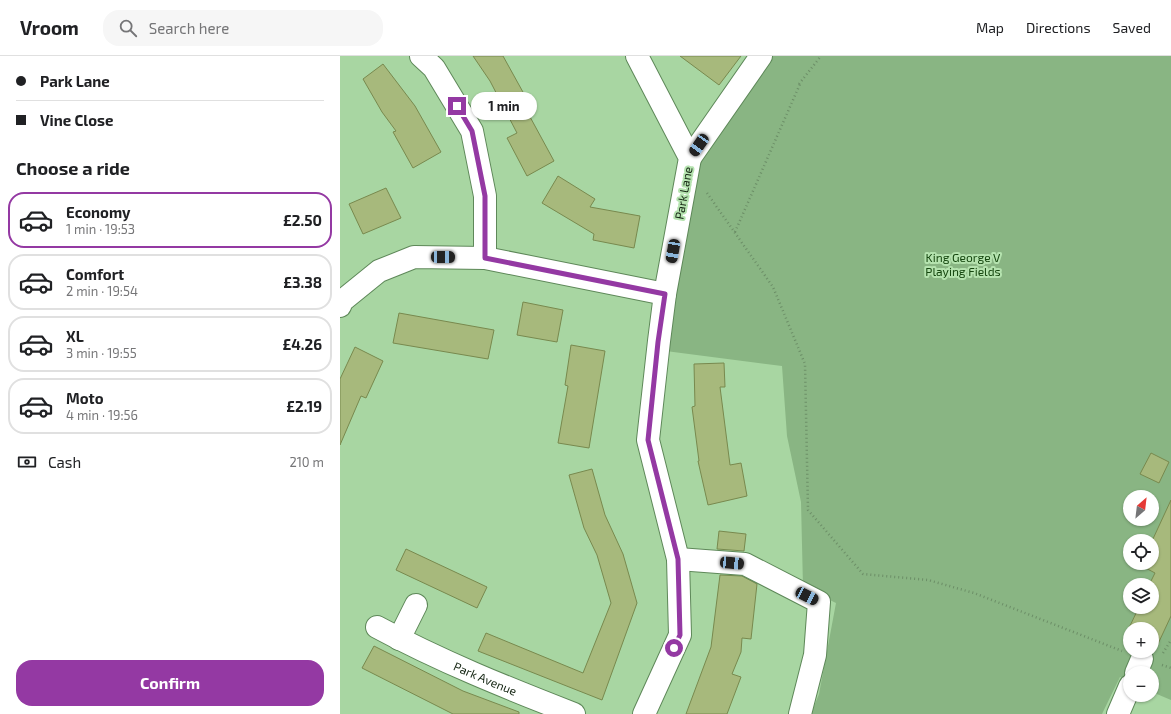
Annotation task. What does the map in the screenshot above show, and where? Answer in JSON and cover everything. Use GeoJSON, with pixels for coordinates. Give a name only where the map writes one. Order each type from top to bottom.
{"type":"FeatureCollection","features":[{"type":"Feature","properties":{"kind":"street"},"geometry":{"type":"LineString","coordinates":[[421,56],[434,68],[472,131],[485,196],[485,258]]}},
{"type":"Feature","properties":{"kind":"street","name":"Park Lane"},"geometry":{"type":"LineString","coordinates":[[636,56],[689,162],[665,294],[658,342],[648,440],[678,559],[680,635],[644,714]]}},
{"type":"Feature","properties":{"kind":"street"},"geometry":{"type":"LineString","coordinates":[[689,162],[761,56]]}},
{"type":"Feature","properties":{"kind":"street"},"geometry":{"type":"LineString","coordinates":[[341,302],[379,271],[414,257],[485,258],[665,294]]}},
{"type":"Feature","properties":{"kind":"street"},"geometry":{"type":"LineString","coordinates":[[678,559],[745,564],[819,602],[815,655],[800,714]]}},
{"type":"Feature","properties":{"kind":"street"},"geometry":{"type":"LineString","coordinates":[[399,639],[416,605]]}},
{"type":"Feature","properties":{"kind":"street","name":"Park Avenue"},"geometry":{"type":"LineString","coordinates":[[377,627],[399,639],[498,684],[574,714]]}},
{"type":"Feature","properties":{"kind":"street"},"geometry":{"type":"LineString","coordinates":[[1118,714],[1123,702]]}},
{"type":"Feature","properties":{"kind":"path"},"geometry":{"type":"LineString","coordinates":[[794,92],[821,56]]}},
{"type":"Feature","properties":{"kind":"path"},"geometry":{"type":"LineString","coordinates":[[735,232],[800,84]]}},
{"type":"Feature","properties":{"kind":"path"},"geometry":{"type":"LineString","coordinates":[[689,162],[773,287],[805,364],[808,510],[863,574],[928,580],[974,593],[1098,643],[1139,666]]}},
{"type":"Feature","properties":{"kind":"path"},"geometry":{"type":"LineString","coordinates":[[1159,667],[1171,668]]}},
{"type":"Feature","properties":{"kind":"green space","name":"King George V Playing Fields"},"geometry":{"type":"Polygon","coordinates":[[[761,56],[1171,56],[1171,700],[1159,695],[1159,666],[1123,666],[1123,678],[1120,677],[1102,714],[811,714],[819,694],[836,603],[803,587],[801,502],[787,436],[782,366],[658,350],[690,158],[761,56]]]}},
{"type":"Feature","properties":{"kind":"building"},"geometry":{"type":"Polygon","coordinates":[[[473,56],[503,56],[534,112],[529,115],[554,161],[527,176],[507,138],[517,133],[490,81],[473,56]]]}},
{"type":"Feature","properties":{"kind":"building"},"geometry":{"type":"Polygon","coordinates":[[[680,56],[741,56],[719,85],[680,56]]]}},
{"type":"Feature","properties":{"kind":"building"},"geometry":{"type":"Polygon","coordinates":[[[383,64],[415,106],[441,152],[413,168],[393,132],[396,131],[382,112],[363,79],[383,64]]]}},
{"type":"Feature","properties":{"kind":"building"},"geometry":{"type":"Polygon","coordinates":[[[558,176],[595,199],[590,207],[640,216],[634,248],[593,240],[594,234],[542,203],[558,176]]]}},
{"type":"Feature","properties":{"kind":"building"},"geometry":{"type":"Polygon","coordinates":[[[386,188],[401,218],[363,234],[349,204],[386,188]]]}},
{"type":"Feature","properties":{"kind":"building"},"geometry":{"type":"Polygon","coordinates":[[[523,302],[563,310],[557,342],[517,335],[523,302]]]}},
{"type":"Feature","properties":{"kind":"building"},"geometry":{"type":"Polygon","coordinates":[[[399,313],[494,330],[488,359],[393,343],[399,313]]]}},
{"type":"Feature","properties":{"kind":"building"},"geometry":{"type":"Polygon","coordinates":[[[571,345],[605,351],[589,448],[558,443],[568,386],[565,385],[571,345]]]}},
{"type":"Feature","properties":{"kind":"building"},"geometry":{"type":"Polygon","coordinates":[[[355,347],[383,361],[366,398],[361,396],[340,445],[340,379],[355,347]]]}},
{"type":"Feature","properties":{"kind":"building"},"geometry":{"type":"Polygon","coordinates":[[[724,363],[725,387],[720,387],[730,465],[741,463],[747,496],[708,505],[698,461],[692,407],[695,406],[694,364],[724,363]]]}},
{"type":"Feature","properties":{"kind":"building"},"geometry":{"type":"Polygon","coordinates":[[[1151,453],[1169,462],[1159,483],[1140,474],[1151,453]]]}},
{"type":"Feature","properties":{"kind":"building"},"geometry":{"type":"Polygon","coordinates":[[[592,469],[605,515],[623,554],[637,603],[602,700],[478,651],[486,633],[583,673],[611,603],[597,555],[584,528],[569,475],[592,469]]]}},
{"type":"Feature","properties":{"kind":"building"},"geometry":{"type":"Polygon","coordinates":[[[1171,500],[1171,616],[1159,642],[1159,622],[1132,622],[1136,614],[1159,614],[1159,578],[1152,578],[1155,573],[1149,570],[1159,570],[1159,534],[1155,534],[1171,500]]]}},
{"type":"Feature","properties":{"kind":"building"},"geometry":{"type":"Polygon","coordinates":[[[719,531],[746,534],[744,551],[717,549],[719,531]]]}},
{"type":"Feature","properties":{"kind":"building"},"geometry":{"type":"Polygon","coordinates":[[[406,549],[487,587],[477,608],[396,570],[406,549]]]}},
{"type":"Feature","properties":{"kind":"building"},"geometry":{"type":"Polygon","coordinates":[[[720,575],[742,576],[757,584],[751,639],[742,638],[741,652],[732,674],[741,677],[727,714],[686,714],[711,647],[720,575]]]}},
{"type":"Feature","properties":{"kind":"building"},"geometry":{"type":"Polygon","coordinates":[[[374,646],[463,691],[519,712],[519,714],[453,714],[362,668],[374,646]]]}},
{"type":"Feature","properties":{"kind":"route"},"geometry":{"type":"LineString","coordinates":[[457,106],[472,131],[485,196],[485,258],[665,294],[658,342],[648,440],[678,559],[680,635],[674,648]]}}]}
